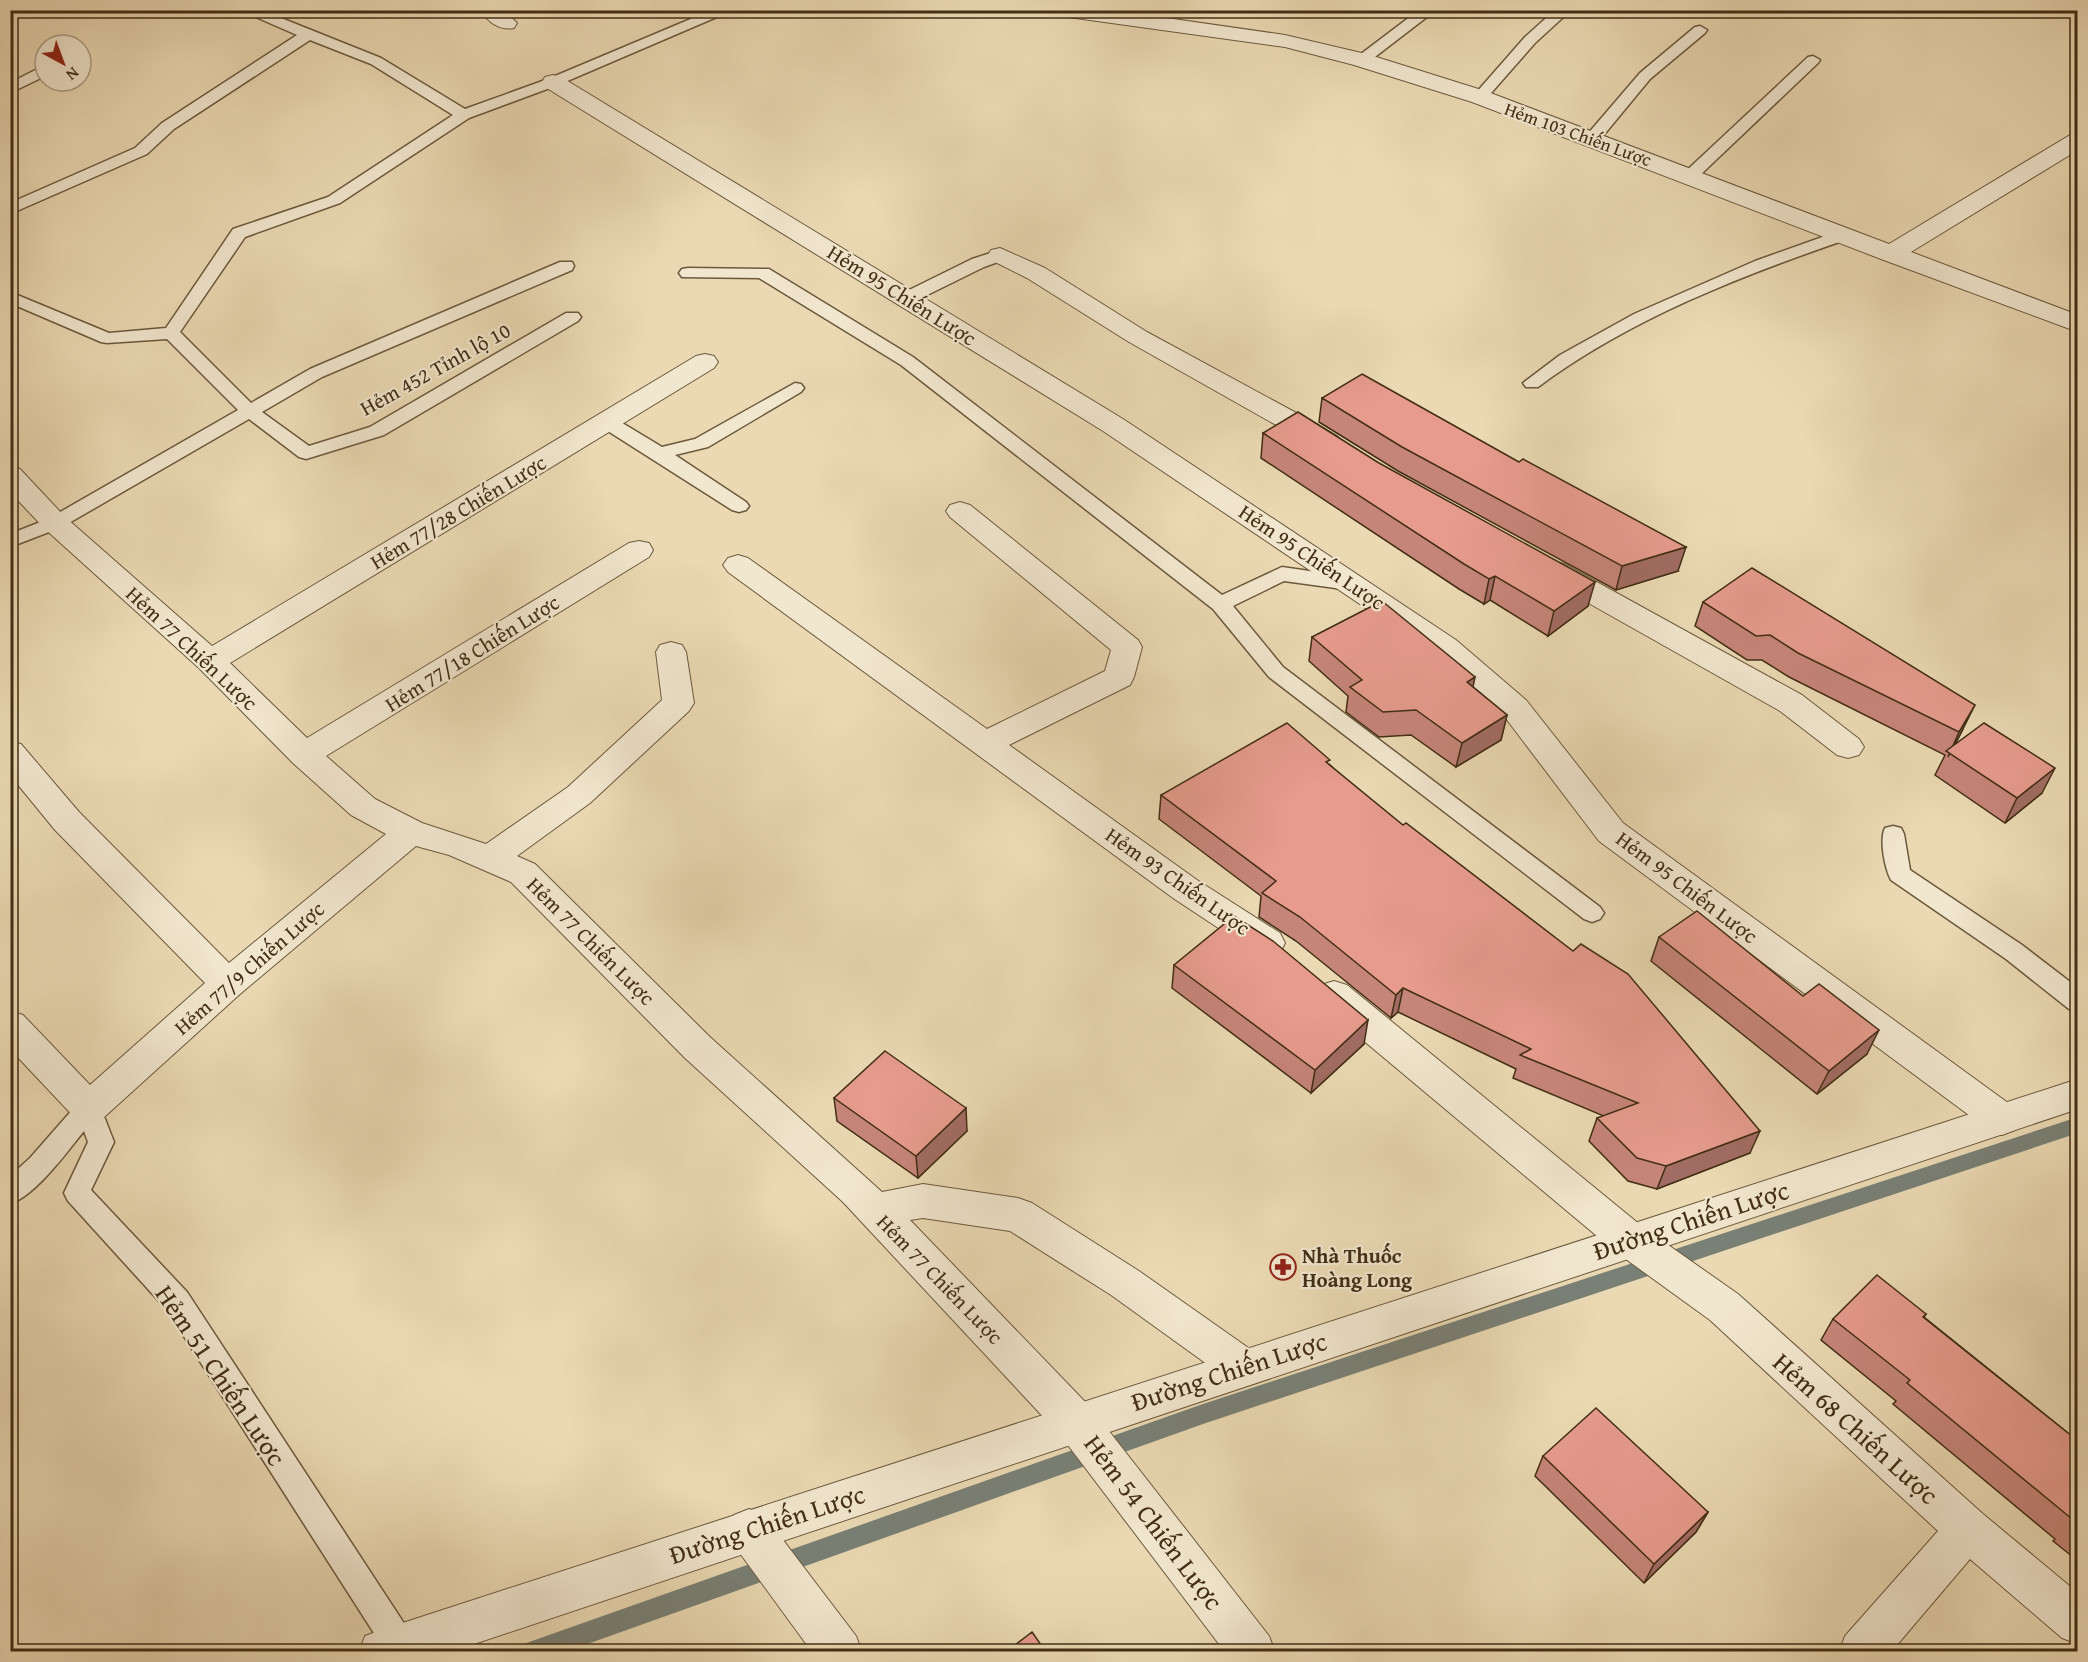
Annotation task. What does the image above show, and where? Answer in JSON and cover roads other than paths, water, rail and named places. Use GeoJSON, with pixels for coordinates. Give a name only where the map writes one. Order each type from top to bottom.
{"type":"FeatureCollection","features":[{"type":"Feature","properties":{"kind":"street","name":"Hẻm 103 Chiến Lược"},"geometry":{"type":"LineString","coordinates":[[1061,10],[1285,41],[1362,60],[1480,97],[1691,175],[1845,234],[1890,254],[2078,324]]}},
{"type":"Feature","properties":{"kind":"street","name":"Hẻm 95 Chiến Lược"},"geometry":{"type":"LineString","coordinates":[[553,82],[1113,424],[1445,647],[1515,708],[1611,832],[2002,1119]]}},
{"type":"Feature","properties":{"kind":"street"},"geometry":{"type":"LineString","coordinates":[[1890,254],[2078,140]]}},
{"type":"Feature","properties":{"kind":"street"},"geometry":{"type":"LineString","coordinates":[[1000,255],[1023,265],[1137,337],[1273,408],[1349,456]]}},
{"type":"Feature","properties":{"kind":"street","name":"Hẻm 77/28 Chiến Lược"},"geometry":{"type":"LineString","coordinates":[[210,661],[705,362]]}},
{"type":"Feature","properties":{"kind":"street","name":"Hẻm 77 Chiến Lược"},"geometry":{"type":"LineString","coordinates":[[10,475],[55,523],[210,661],[304,755],[363,807],[411,832],[459,846],[523,873],[698,1048],[856,1190],[1076,1422]]}},
{"type":"Feature","properties":{"kind":"street"},"geometry":{"type":"LineString","coordinates":[[960,511],[1127,647],[1119,677],[985,744]]}},
{"type":"Feature","properties":{"kind":"street","name":"Hẻm 77/18 Chiến Lược"},"geometry":{"type":"LineString","coordinates":[[304,755],[639,550]]}},
{"type":"Feature","properties":{"kind":"street"},"geometry":{"type":"LineString","coordinates":[[1532,559],[1791,703],[1848,747]]}},
{"type":"Feature","properties":{"kind":"street","name":"Hẻm 93 Chiến Lược"},"geometry":{"type":"LineString","coordinates":[[738,565],[1185,889],[1301,968],[1630,1239]]}},
{"type":"Feature","properties":{"kind":"street"},"geometry":{"type":"LineString","coordinates":[[489,859],[579,795],[678,703],[671,652]]}},
{"type":"Feature","properties":{"kind":"street"},"geometry":{"type":"LineString","coordinates":[[10,752],[66,821],[228,984]]}},
{"type":"Feature","properties":{"kind":"street","name":"Hẻm 77/9 Chiến Lược"},"geometry":{"type":"LineString","coordinates":[[89,1108],[228,984],[411,832]]}},
{"type":"Feature","properties":{"kind":"street","name":"Hẻm 51 Chiến Lược"},"geometry":{"type":"LineString","coordinates":[[10,1025],[89,1108]]}},
{"type":"Feature","properties":{"kind":"street","name":"Đường Chiến Lược"},"geometry":{"type":"LineString","coordinates":[[390,1648],[1630,1239],[2078,1094]]}},
{"type":"Feature","properties":{"kind":"street"},"geometry":{"type":"LineString","coordinates":[[873,1210],[923,1201],[1018,1215],[1125,1283],[1243,1367]]}},
{"type":"Feature","properties":{"kind":"street","name":"Hẻm 68 Chiến Lược"},"geometry":{"type":"LineString","coordinates":[[1630,1239],[1724,1307],[1968,1529],[2078,1622]]}},
{"type":"Feature","properties":{"kind":"street","name":"Hẻm 54 Chiến Lược"},"geometry":{"type":"LineString","coordinates":[[1076,1422],[1253,1652]]}},
{"type":"Feature","properties":{"kind":"street"},"geometry":{"type":"LineString","coordinates":[[1861,1652],[1968,1529]]}},
{"type":"Feature","properties":{"kind":"street"},"geometry":{"type":"LineString","coordinates":[[748,1530],[840,1652]]}},
{"type":"Feature","properties":{"kind":"lane"},"geometry":{"type":"LineString","coordinates":[[247,10],[376,61],[464,115]]}},
{"type":"Feature","properties":{"kind":"lane"},"geometry":{"type":"LineString","coordinates":[[10,297],[107,338],[171,333],[239,233],[334,200],[464,115],[553,82],[726,10]]}},
{"type":"Feature","properties":{"kind":"lane"},"geometry":{"type":"LineString","coordinates":[[1362,60],[1429,10]]}},
{"type":"Feature","properties":{"kind":"lane"},"geometry":{"type":"LineString","coordinates":[[1480,97],[1530,40],[1564,10]]}},
{"type":"Feature","properties":{"kind":"lane"},"geometry":{"type":"LineString","coordinates":[[1592,139],[1645,76],[1700,30]]}},
{"type":"Feature","properties":{"kind":"lane"},"geometry":{"type":"LineString","coordinates":[[10,209],[141,151],[168,126],[309,34]]}},
{"type":"Feature","properties":{"kind":"lane"},"geometry":{"type":"LineString","coordinates":[[1691,175],[1813,60]]}},
{"type":"Feature","properties":{"kind":"lane"},"geometry":{"type":"LineString","coordinates":[[10,89],[33,77]]}},
{"type":"Feature","properties":{"kind":"lane"},"geometry":{"type":"LineString","coordinates":[[1532,383],[1558,363],[1621,327],[1786,253],[1845,234]]}},
{"type":"Feature","properties":{"kind":"lane"},"geometry":{"type":"LineString","coordinates":[[907,298],[978,263],[1000,255]]}},
{"type":"Feature","properties":{"kind":"lane"},"geometry":{"type":"LineString","coordinates":[[10,541],[55,523],[316,373],[567,266]]}},
{"type":"Feature","properties":{"kind":"lane"},"geometry":{"type":"LineString","coordinates":[[688,273],[763,273],[907,361],[1220,604],[1276,672],[1592,913]]}},
{"type":"Feature","properties":{"kind":"lane","name":"Hẻm 452 Tỉnh lộ 10"},"geometry":{"type":"LineString","coordinates":[[171,333],[249,411],[306,453],[377,431],[572,317]]}},
{"type":"Feature","properties":{"kind":"lane"},"geometry":{"type":"LineString","coordinates":[[659,453],[701,443],[795,388]]}},
{"type":"Feature","properties":{"kind":"lane"},"geometry":{"type":"LineString","coordinates":[[607,422],[739,506]]}},
{"type":"Feature","properties":{"kind":"lane"},"geometry":{"type":"LineString","coordinates":[[1220,604],[1282,574],[1350,583]]}},
{"type":"Feature","properties":{"kind":"lane"},"geometry":{"type":"LineString","coordinates":[[1893,834],[1899,874],[2014,952],[2078,1002]]}},
{"type":"Feature","properties":{"kind":"lane"},"geometry":{"type":"LineString","coordinates":[[10,1193],[39,1166],[89,1108]]}},
{"type":"Feature","properties":{"kind":"lane","name":"Hẻm 51 Chiến Lược"},"geometry":{"type":"LineString","coordinates":[[89,1108],[101,1142],[77,1193],[177,1301],[390,1648]]}},
{"type":"Feature","properties":{"kind":"waterway"},"geometry":{"type":"LineString","coordinates":[[532,1652],[1203,1414],[2078,1125]]}},
{"type":"Feature","properties":{"kind":"place","name":"Nhà Thuốc Hoàng Long"},"geometry":{"type":"Point","coordinates":[1283,1267]}}]}
